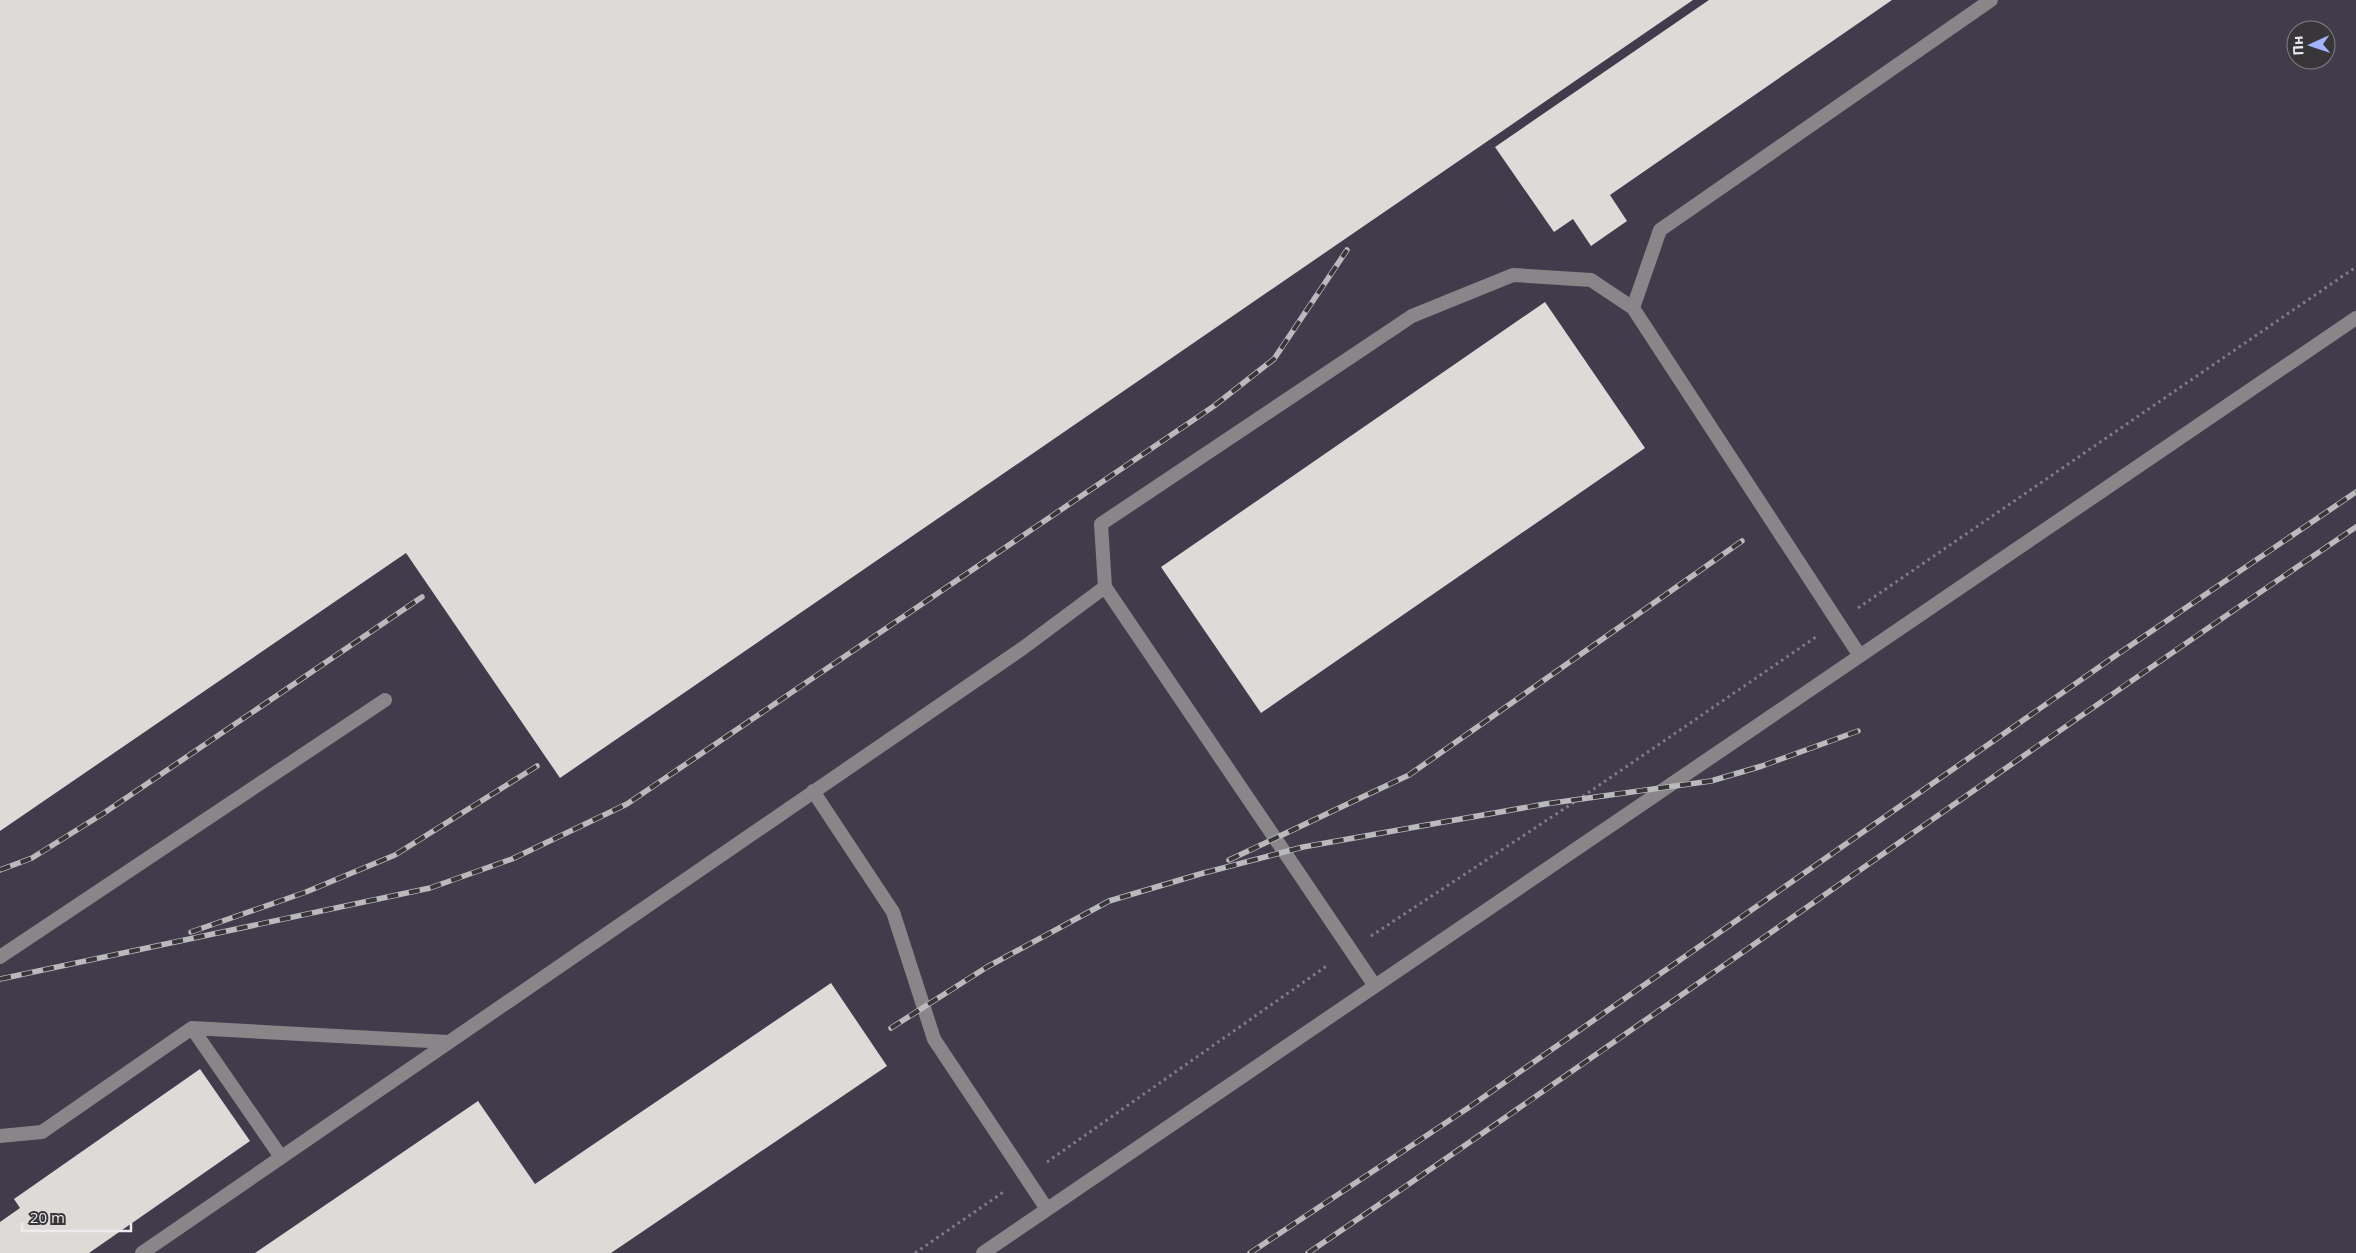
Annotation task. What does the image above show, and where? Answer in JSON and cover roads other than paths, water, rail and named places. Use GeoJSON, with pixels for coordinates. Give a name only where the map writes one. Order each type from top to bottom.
{"type":"FeatureCollection","features":[{"type":"Feature","properties":{"kind":"lane"},"geometry":{"type":"LineString","coordinates":[[1633,308],[1660,230],[1991,0]]}},
{"type":"Feature","properties":{"kind":"lane"},"geometry":{"type":"LineString","coordinates":[[1375,986],[1105,587],[1100,524],[1412,316],[1513,275],[1591,280],[1633,308],[1860,656]]}},
{"type":"Feature","properties":{"kind":"lane"},"geometry":{"type":"LineString","coordinates":[[983,1253],[2356,318]]}},
{"type":"Feature","properties":{"kind":"lane"},"geometry":{"type":"LineString","coordinates":[[142,1253],[1023,648],[1105,587]]}},
{"type":"Feature","properties":{"kind":"lane"},"geometry":{"type":"LineString","coordinates":[[0,957],[385,700]]}},
{"type":"Feature","properties":{"kind":"lane"},"geometry":{"type":"LineString","coordinates":[[813,791],[893,912],[934,1039],[1047,1209]]}},
{"type":"Feature","properties":{"kind":"lane"},"geometry":{"type":"LineString","coordinates":[[0,1136],[42,1132],[192,1028],[448,1042]]}},
{"type":"Feature","properties":{"kind":"lane"},"geometry":{"type":"LineString","coordinates":[[192,1028],[281,1157]]}},
{"type":"Feature","properties":{"kind":"railway"},"geometry":{"type":"LineString","coordinates":[[0,979],[430,888],[512,859],[627,804],[1214,406],[1274,359],[1347,250]]}},
{"type":"Feature","properties":{"kind":"railway"},"geometry":{"type":"LineString","coordinates":[[1250,1253],[1468,1108],[2115,656],[2356,492]]}},
{"type":"Feature","properties":{"kind":"railway"},"geometry":{"type":"LineString","coordinates":[[1308,1253],[1571,1072],[2093,707],[2356,527]]}},
{"type":"Feature","properties":{"kind":"railway"},"geometry":{"type":"LineString","coordinates":[[1229,860],[1409,775],[1742,541]]}},
{"type":"Feature","properties":{"kind":"railway"},"geometry":{"type":"LineString","coordinates":[[0,870],[32,858],[104,813],[422,597]]}},
{"type":"Feature","properties":{"kind":"railway"},"geometry":{"type":"LineString","coordinates":[[891,1028],[987,967],[1109,901],[1200,874],[1303,847],[1545,804],[1711,781],[1762,766],[1858,731]]}},
{"type":"Feature","properties":{"kind":"railway"},"geometry":{"type":"LineString","coordinates":[[191,932],[306,892],[395,855],[537,766]]}}]}
